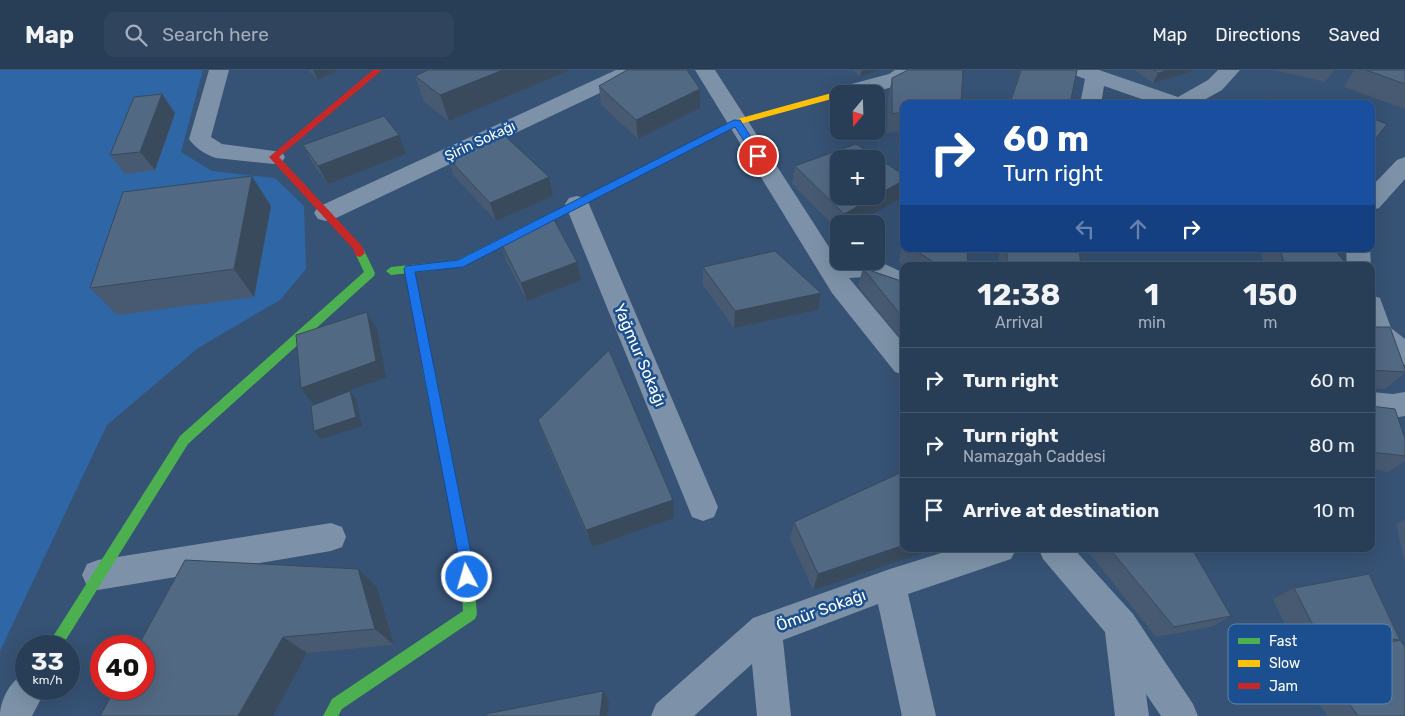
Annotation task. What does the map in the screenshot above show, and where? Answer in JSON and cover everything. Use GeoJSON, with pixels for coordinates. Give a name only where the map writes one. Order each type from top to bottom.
{"type":"FeatureCollection","features":[{"type":"Feature","properties":{"kind":"street"},"geometry":{"type":"LineString","coordinates":[[218,70],[200,139],[216,151],[274,157],[358,248],[370,273]]}},
{"type":"Feature","properties":{"kind":"street"},"geometry":{"type":"LineString","coordinates":[[274,157],[378,70]]}},
{"type":"Feature","properties":{"kind":"street","name":"Şirin Sokağı"},"geometry":{"type":"LineString","coordinates":[[326,212],[633,70]]}},
{"type":"Feature","properties":{"kind":"street"},"geometry":{"type":"LineString","coordinates":[[705,70],[841,286],[900,359]]}},
{"type":"Feature","properties":{"kind":"street"},"geometry":{"type":"LineString","coordinates":[[871,85],[896,78],[910,70]]}},
{"type":"Feature","properties":{"kind":"street"},"geometry":{"type":"LineString","coordinates":[[1189,100],[1214,85],[1230,70]]}},
{"type":"Feature","properties":{"kind":"street"},"geometry":{"type":"LineString","coordinates":[[1090,100],[1088,74],[1166,100]]}},
{"type":"Feature","properties":{"kind":"street"},"geometry":{"type":"LineString","coordinates":[[61,635],[184,440],[370,273],[459,264],[737,122],[830,96]]}},
{"type":"Feature","properties":{"kind":"street"},"geometry":{"type":"LineString","coordinates":[[1375,198],[1405,165]]}},
{"type":"Feature","properties":{"kind":"street","name":"Yağmur Sokağı"},"geometry":{"type":"LineString","coordinates":[[577,204],[702,507]]}},
{"type":"Feature","properties":{"kind":"street"},"geometry":{"type":"LineString","coordinates":[[832,271],[870,267],[900,282]]}},
{"type":"Feature","properties":{"kind":"street"},"geometry":{"type":"LineString","coordinates":[[330,716],[337,704],[470,614],[466,558],[409,269]]}},
{"type":"Feature","properties":{"kind":"street"},"geometry":{"type":"LineString","coordinates":[[1375,320],[1380,334],[1405,354]]}},
{"type":"Feature","properties":{"kind":"street"},"geometry":{"type":"LineString","coordinates":[[1375,404],[1393,406],[1405,404]]}},
{"type":"Feature","properties":{"kind":"street"},"geometry":{"type":"LineString","coordinates":[[98,575],[331,537]]}},
{"type":"Feature","properties":{"kind":"street","name":"Ömür Sokağı"},"geometry":{"type":"LineString","coordinates":[[668,716],[765,630],[890,584],[991,552]]}},
{"type":"Feature","properties":{"kind":"street"},"geometry":{"type":"LineString","coordinates":[[1057,552],[1121,626],[1181,716]]}},
{"type":"Feature","properties":{"kind":"street"},"geometry":{"type":"LineString","coordinates":[[890,584],[919,716]]}},
{"type":"Feature","properties":{"kind":"street"},"geometry":{"type":"LineString","coordinates":[[1121,626],[1132,716]]}},
{"type":"Feature","properties":{"kind":"street"},"geometry":{"type":"LineString","coordinates":[[765,630],[774,716]]}},
{"type":"Feature","properties":{"kind":"street"},"geometry":{"type":"LineString","coordinates":[[13,716],[22,700]]}},
{"type":"Feature","properties":{"kind":"shaded area"},"geometry":{"type":"Polygon","coordinates":[[[0,70],[203,70],[181,152],[212,171],[275,178],[304,206],[306,269],[280,300],[198,348],[107,425],[0,651],[0,70]]]}},
{"type":"Feature","properties":{"kind":"building"},"geometry":{"type":"Polygon","coordinates":[[[428,70],[503,70],[440,95],[415,76],[428,70]]]}},
{"type":"Feature","properties":{"kind":"building"},"geometry":{"type":"Polygon","coordinates":[[[627,70],[687,70],[700,89],[636,120],[599,86],[627,70]]]}},
{"type":"Feature","properties":{"kind":"building"},"geometry":{"type":"Polygon","coordinates":[[[908,70],[963,70],[961,100],[900,100],[900,113],[892,114],[892,78],[908,70]]]}},
{"type":"Feature","properties":{"kind":"building"},"geometry":{"type":"Polygon","coordinates":[[[1021,70],[1077,70],[1071,100],[1011,100],[1021,70]]]}},
{"type":"Feature","properties":{"kind":"building"},"geometry":{"type":"Polygon","coordinates":[[[1154,70],[1168,70],[1158,73],[1154,70]]]}},
{"type":"Feature","properties":{"kind":"building"},"geometry":{"type":"Polygon","coordinates":[[[1366,70],[1405,70],[1405,84],[1366,70]]]}},
{"type":"Feature","properties":{"kind":"building"},"geometry":{"type":"Polygon","coordinates":[[[162,94],[140,152],[110,155],[134,97],[162,94]]]}},
{"type":"Feature","properties":{"kind":"building"},"geometry":{"type":"Polygon","coordinates":[[[384,116],[399,135],[318,166],[303,145],[384,116]]]}},
{"type":"Feature","properties":{"kind":"building"},"geometry":{"type":"Polygon","coordinates":[[[1375,120],[1387,124],[1375,140],[1375,120]]]}},
{"type":"Feature","properties":{"kind":"building"},"geometry":{"type":"Polygon","coordinates":[[[504,135],[549,177],[490,203],[447,157],[504,135]]]}},
{"type":"Feature","properties":{"kind":"building"},"geometry":{"type":"Polygon","coordinates":[[[856,144],[865,150],[839,150],[856,144]]]}},
{"type":"Feature","properties":{"kind":"building"},"geometry":{"type":"Polygon","coordinates":[[[830,153],[830,200],[795,166],[830,153]]]}},
{"type":"Feature","properties":{"kind":"building"},"geometry":{"type":"Polygon","coordinates":[[[885,163],[900,172],[900,182],[885,191],[885,163]]]}},
{"type":"Feature","properties":{"kind":"building"},"geometry":{"type":"Polygon","coordinates":[[[252,176],[234,269],[90,288],[123,192],[252,176]]]}},
{"type":"Feature","properties":{"kind":"building"},"geometry":{"type":"Polygon","coordinates":[[[835,205],[860,205],[844,214],[835,205]]]}},
{"type":"Feature","properties":{"kind":"building"},"geometry":{"type":"Polygon","coordinates":[[[552,216],[577,262],[521,283],[501,243],[552,216]]]}},
{"type":"Feature","properties":{"kind":"building"},"geometry":{"type":"Polygon","coordinates":[[[775,251],[821,293],[735,311],[703,267],[775,251]]]}},
{"type":"Feature","properties":{"kind":"building"},"geometry":{"type":"Polygon","coordinates":[[[918,252],[967,252],[968,262],[934,262],[918,252]]]}},
{"type":"Feature","properties":{"kind":"building"},"geometry":{"type":"Polygon","coordinates":[[[1007,252],[1079,252],[1081,262],[1007,262],[1007,252]]]}},
{"type":"Feature","properties":{"kind":"building"},"geometry":{"type":"Polygon","coordinates":[[[1281,252],[1336,252],[1345,262],[1284,262],[1281,252]]]}},
{"type":"Feature","properties":{"kind":"building"},"geometry":{"type":"Polygon","coordinates":[[[865,270],[869,270],[900,281],[900,314],[865,270]]]}},
{"type":"Feature","properties":{"kind":"building"},"geometry":{"type":"Polygon","coordinates":[[[367,312],[376,361],[301,388],[296,335],[367,312]]]}},
{"type":"Feature","properties":{"kind":"building"},"geometry":{"type":"Polygon","coordinates":[[[1375,327],[1390,327],[1405,372],[1375,370],[1375,327]]]}},
{"type":"Feature","properties":{"kind":"building"},"geometry":{"type":"Polygon","coordinates":[[[609,350],[673,500],[586,530],[538,420],[609,350]]]}},
{"type":"Feature","properties":{"kind":"building"},"geometry":{"type":"Polygon","coordinates":[[[350,391],[356,417],[314,431],[311,406],[350,391]]]}},
{"type":"Feature","properties":{"kind":"building"},"geometry":{"type":"Polygon","coordinates":[[[1375,406],[1395,409],[1405,439],[1405,456],[1375,452],[1375,406]]]}},
{"type":"Feature","properties":{"kind":"building"},"geometry":{"type":"Polygon","coordinates":[[[900,473],[900,546],[818,574],[794,522],[900,473]]]}},
{"type":"Feature","properties":{"kind":"building"},"geometry":{"type":"Polygon","coordinates":[[[1112,552],[1194,552],[1231,616],[1174,627],[1112,552]]]}},
{"type":"Feature","properties":{"kind":"building"},"geometry":{"type":"Polygon","coordinates":[[[185,560],[358,569],[375,629],[283,637],[238,716],[100,716],[109,700],[155,700],[155,635],[144,635],[185,560]]]}},
{"type":"Feature","properties":{"kind":"building"},"geometry":{"type":"Polygon","coordinates":[[[1369,574],[1400,640],[1392,639],[1392,624],[1312,624],[1294,588],[1369,574]]]}},
{"type":"Feature","properties":{"kind":"building"},"geometry":{"type":"Polygon","coordinates":[[[1400,640],[1405,647],[1405,716],[1358,716],[1349,704],[1392,704],[1392,642],[1400,640]]]}},
{"type":"Feature","properties":{"kind":"building"},"geometry":{"type":"Polygon","coordinates":[[[603,691],[600,716],[485,716],[486,714],[603,691]]]}},
{"type":"Feature","properties":{"kind":"traffic: fast"},"geometry":{"type":"LineString","coordinates":[[391,271],[459,264],[648,167]]}},
{"type":"Feature","properties":{"kind":"traffic: fast"},"geometry":{"type":"LineString","coordinates":[[61,635],[184,440],[370,273],[360,253]]}},
{"type":"Feature","properties":{"kind":"traffic: fast"},"geometry":{"type":"LineString","coordinates":[[330,716],[337,704],[470,614],[466,558],[428,367]]}},
{"type":"Feature","properties":{"kind":"traffic: slow"},"geometry":{"type":"LineString","coordinates":[[648,167],[737,122],[830,96]]}},
{"type":"Feature","properties":{"kind":"traffic: jam"},"geometry":{"type":"LineString","coordinates":[[360,253],[358,248],[274,157],[378,70]]}},
{"type":"Feature","properties":{"kind":"traffic: jam"},"geometry":{"type":"LineString","coordinates":[[409,269],[428,367]]}},
{"type":"Feature","properties":{"kind":"route"},"geometry":{"type":"LineString","coordinates":[[467,577],[466,558],[409,269],[459,264],[737,122],[758,156]]}}]}
